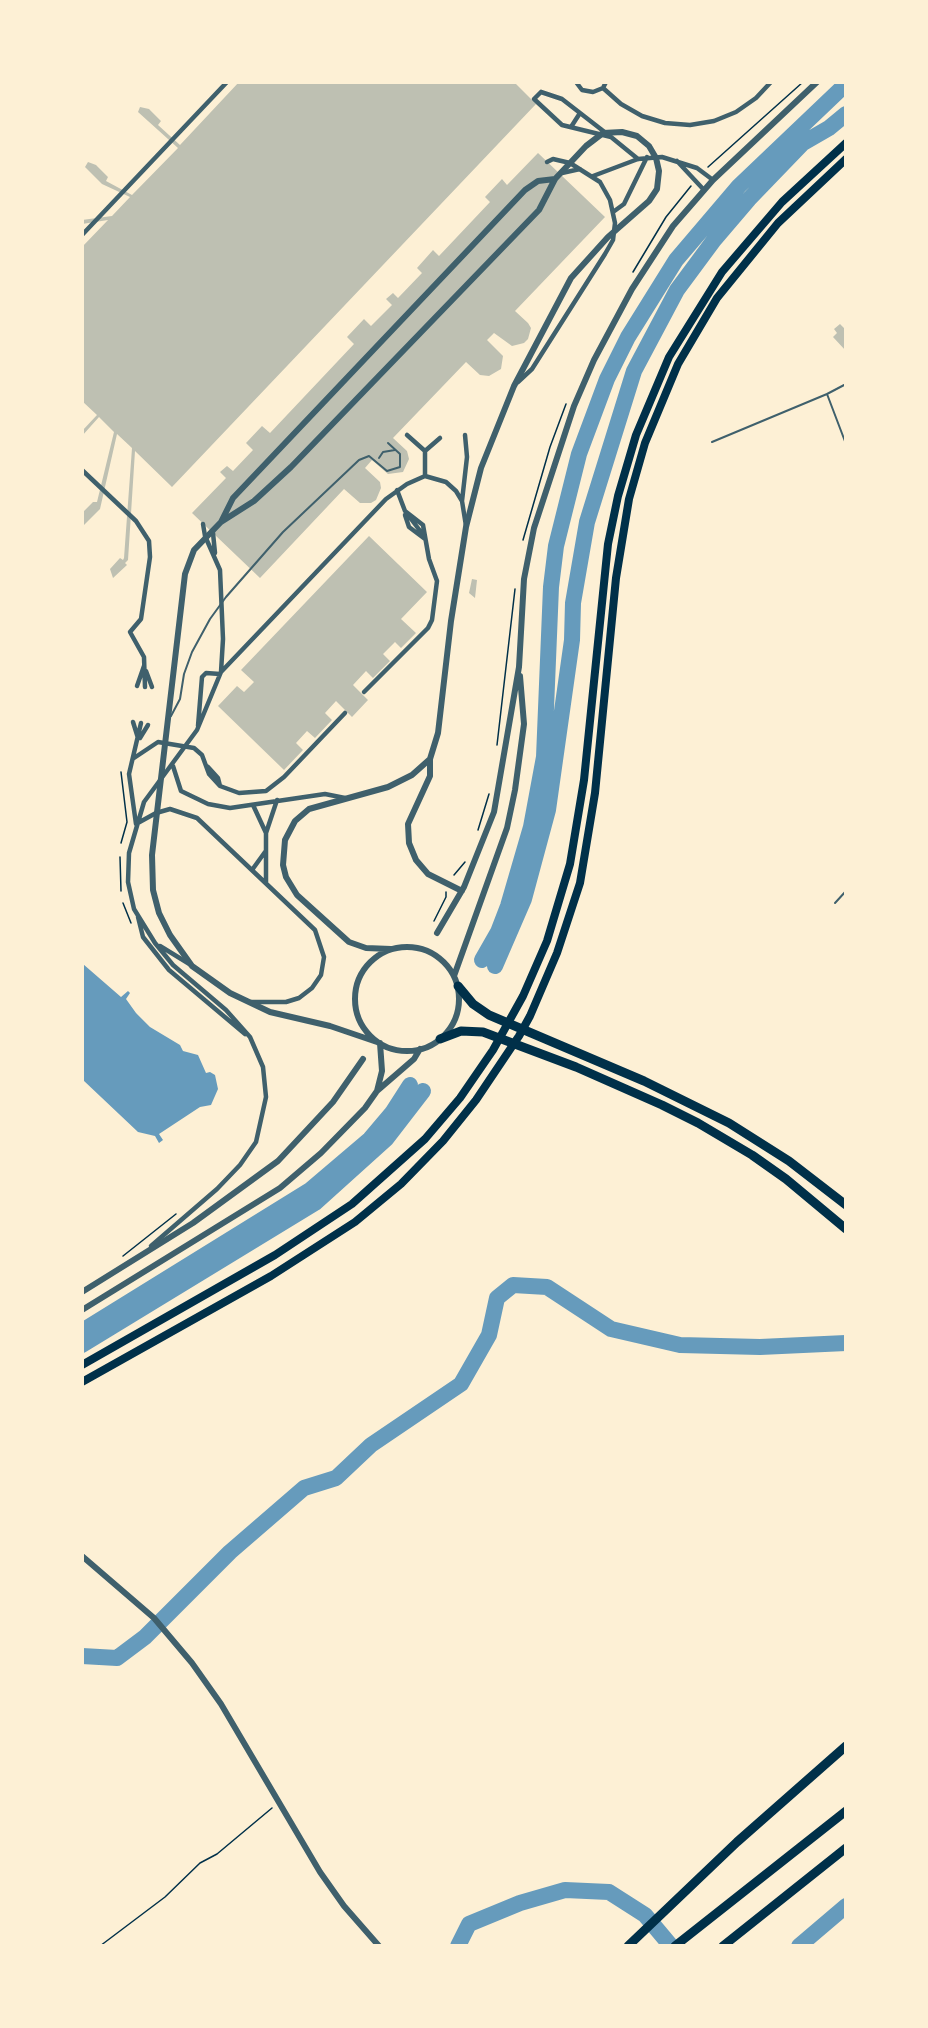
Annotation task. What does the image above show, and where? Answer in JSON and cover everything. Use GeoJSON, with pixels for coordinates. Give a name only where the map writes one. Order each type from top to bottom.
{"type":"FeatureCollection","features":[{"type":"Feature","properties":{"kind":"highway"},"geometry":{"type":"LineString","coordinates":[[458,986],[473,1004],[489,1015],[644,1081],[729,1123],[789,1161],[846,1205]]}},
{"type":"Feature","properties":{"kind":"highway"},"geometry":{"type":"LineString","coordinates":[[440,1039],[460,1031],[483,1032],[662,1105],[728,1139],[786,1179],[846,1229]]}},
{"type":"Feature","properties":{"kind":"highway"},"geometry":{"type":"LineString","coordinates":[[628,1946],[664,1910],[846,1746]]}},
{"type":"Feature","properties":{"kind":"highway"},"geometry":{"type":"LineString","coordinates":[[829,1762],[846,1750]]}},
{"type":"Feature","properties":{"kind":"highway"},"geometry":{"type":"LineString","coordinates":[[675,1946],[846,1811]]}},
{"type":"Feature","properties":{"kind":"highway"},"geometry":{"type":"LineString","coordinates":[[723,1946],[846,1848]]}},
{"type":"Feature","properties":{"kind":"main road"},"geometry":{"type":"LineString","coordinates":[[82,1365],[275,1255],[352,1204],[384,1178],[424,1139],[460,1098],[493,1050],[524,996],[547,941],[570,864],[584,780],[608,544],[618,496],[636,435],[669,357],[722,272],[782,202],[846,143]]}},
{"type":"Feature","properties":{"kind":"main road"},"geometry":{"type":"LineString","coordinates":[[82,1382],[312,1252],[371,1210],[410,1176],[454,1129],[519,1036],[557,953],[580,883],[595,793],[616,578],[629,499],[645,443],[670,381],[717,298],[778,222],[846,159]]}},
{"type":"Feature","properties":{"kind":"street"},"geometry":{"type":"LineString","coordinates":[[82,235],[227,82]]}},
{"type":"Feature","properties":{"kind":"street"},"geometry":{"type":"LineString","coordinates":[[576,82],[587,92],[603,88],[606,82]]}},
{"type":"Feature","properties":{"kind":"street"},"geometry":{"type":"LineString","coordinates":[[603,88],[621,104],[642,116],[665,123],[690,125],[714,121],[736,112],[756,98],[771,82]]}},
{"type":"Feature","properties":{"kind":"street"},"geometry":{"type":"LineString","coordinates":[[437,933],[462,891],[494,812],[519,667],[524,579],[534,528],[574,406],[594,360],[649,261],[704,190],[817,82]]}},
{"type":"Feature","properties":{"kind":"street"},"geometry":{"type":"LineString","coordinates":[[611,137],[562,125],[534,99],[541,92],[562,99],[611,137],[638,159]]}},
{"type":"Feature","properties":{"kind":"street"},"geometry":{"type":"LineString","coordinates":[[571,127],[580,113]]}},
{"type":"Feature","properties":{"kind":"street"},"geometry":{"type":"LineString","coordinates":[[221,522],[254,501],[291,467],[539,210],[558,175],[594,138],[603,133],[622,132],[637,136],[649,146],[660,171],[657,189],[649,201],[608,237],[571,278],[514,386],[481,468],[466,527],[451,621],[438,733],[430,759],[430,776],[408,824],[409,843],[416,860],[428,874],[462,891]]}},
{"type":"Feature","properties":{"kind":"street"},"geometry":{"type":"LineString","coordinates":[[592,176],[647,157],[677,160],[704,171],[713,180]]}},
{"type":"Feature","properties":{"kind":"street"},"geometry":{"type":"LineString","coordinates":[[614,212],[624,204],[647,157]]}},
{"type":"Feature","properties":{"kind":"street"},"geometry":{"type":"LineString","coordinates":[[514,386],[531,369],[605,254],[612,240],[615,223],[614,212],[605,189],[592,176],[554,159],[547,162]]}},
{"type":"Feature","properties":{"kind":"street"},"geometry":{"type":"LineString","coordinates":[[677,160],[704,190]]}},
{"type":"Feature","properties":{"kind":"street"},"geometry":{"type":"LineString","coordinates":[[192,966],[170,935],[159,913],[153,890],[152,855],[185,574],[194,550],[221,522],[233,498],[525,190],[538,182],[580,169]]}},
{"type":"Feature","properties":{"kind":"street"},"geometry":{"type":"LineString","coordinates":[[407,435],[425,451],[426,476]]}},
{"type":"Feature","properties":{"kind":"street"},"geometry":{"type":"LineString","coordinates":[[465,435],[467,457],[462,501],[466,527]]}},
{"type":"Feature","properties":{"kind":"street"},"geometry":{"type":"LineString","coordinates":[[425,451],[440,438]]}},
{"type":"Feature","properties":{"kind":"street"},"geometry":{"type":"LineString","coordinates":[[82,470],[136,521],[149,541],[150,556],[141,619],[130,632],[141,650],[145,687]]}},
{"type":"Feature","properties":{"kind":"street"},"geometry":{"type":"LineString","coordinates":[[198,730],[202,677],[206,673],[220,673],[397,490],[426,476],[446,482],[456,491],[462,501]]}},
{"type":"Feature","properties":{"kind":"street"},"geometry":{"type":"LineString","coordinates":[[364,693],[428,628],[432,620],[436,581],[425,539],[405,511],[397,490]]}},
{"type":"Feature","properties":{"kind":"street"},"geometry":{"type":"LineString","coordinates":[[203,524],[205,536],[220,570],[220,673],[198,730],[144,802],[129,853],[128,882],[138,924],[145,942],[169,970],[250,1037]]}},
{"type":"Feature","properties":{"kind":"street"},"geometry":{"type":"LineString","coordinates":[[213,532],[214,556]]}},
{"type":"Feature","properties":{"kind":"street"},"geometry":{"type":"LineString","coordinates":[[137,686],[144,666]]}},
{"type":"Feature","properties":{"kind":"street"},"geometry":{"type":"LineString","coordinates":[[144,666],[152,687]]}},
{"type":"Feature","properties":{"kind":"street"},"geometry":{"type":"LineString","coordinates":[[454,976],[497,861],[515,790],[524,724],[519,667]]}},
{"type":"Feature","properties":{"kind":"street"},"geometry":{"type":"LineString","coordinates":[[134,758],[158,742],[188,746],[198,750],[208,767],[209,774],[220,786],[230,791],[248,793],[273,788],[345,713]]}},
{"type":"Feature","properties":{"kind":"street"},"geometry":{"type":"LineString","coordinates":[[133,722],[139,740]]}},
{"type":"Feature","properties":{"kind":"street"},"geometry":{"type":"LineString","coordinates":[[136,824],[129,774],[139,740],[141,723]]}},
{"type":"Feature","properties":{"kind":"street"},"geometry":{"type":"LineString","coordinates":[[139,740],[148,725]]}},
{"type":"Feature","properties":{"kind":"street"},"geometry":{"type":"LineString","coordinates":[[155,943],[192,966],[215,984],[247,1002],[281,1016],[330,1026],[406,1051],[420,1049],[440,1039],[455,1021],[459,998],[454,976],[443,961],[427,951],[409,947],[366,948],[349,942],[297,895],[286,877],[282,853],[285,840],[295,821],[317,805],[366,795],[399,782],[420,769],[430,759]]}},
{"type":"Feature","properties":{"kind":"street"},"geometry":{"type":"LineString","coordinates":[[173,766],[178,786],[192,799],[230,808],[325,794],[347,798]]}},
{"type":"Feature","properties":{"kind":"street"},"geometry":{"type":"LineString","coordinates":[[266,882],[266,833],[277,800]]}},
{"type":"Feature","properties":{"kind":"street"},"geometry":{"type":"LineString","coordinates":[[254,805],[266,833]]}},
{"type":"Feature","properties":{"kind":"street"},"geometry":{"type":"LineString","coordinates":[[136,824],[156,813],[170,809],[188,813],[207,825],[315,930],[323,947],[324,966],[312,988],[299,998],[286,1002],[247,1002]]}},
{"type":"Feature","properties":{"kind":"street"},"geometry":{"type":"LineString","coordinates":[[252,870],[265,852]]}},
{"type":"Feature","properties":{"kind":"street"},"geometry":{"type":"LineString","coordinates":[[138,917],[173,965],[226,1010],[250,1037],[263,1067],[265,1082],[265,1109],[256,1142],[240,1165],[217,1189],[141,1257]]}},
{"type":"Feature","properties":{"kind":"street"},"geometry":{"type":"LineString","coordinates":[[377,1091],[382,1071],[379,1042],[369,1035],[358,1017],[356,988],[368,964],[391,949]]}},
{"type":"Feature","properties":{"kind":"street"},"geometry":{"type":"LineString","coordinates":[[82,1310],[279,1188],[321,1153],[365,1108],[377,1091],[414,1059],[420,1049]]}},
{"type":"Feature","properties":{"kind":"street"},"geometry":{"type":"LineString","coordinates":[[82,1292],[141,1257],[235,1195],[278,1161],[333,1102],[363,1059]]}},
{"type":"Feature","properties":{"kind":"street"},"geometry":{"type":"LineString","coordinates":[[82,1556],[165,1629],[222,1704],[320,1872],[344,1906],[379,1946]]}},
{"type":"Feature","properties":{"kind":"lane"},"geometry":{"type":"LineString","coordinates":[[712,442],[846,384]]}},
{"type":"Feature","properties":{"kind":"lane"},"geometry":{"type":"LineString","coordinates":[[827,394],[846,444]]}},
{"type":"Feature","properties":{"kind":"lane"},"geometry":{"type":"LineString","coordinates":[[168,722],[180,699],[184,674],[192,652],[210,619],[250,568],[283,532],[359,460],[369,456],[387,471],[400,468],[400,454],[388,443]]}},
{"type":"Feature","properties":{"kind":"lane"},"geometry":{"type":"LineString","coordinates":[[379,458],[388,449],[395,450]]}},
{"type":"Feature","properties":{"kind":"lane"},"geometry":{"type":"LineString","coordinates":[[835,903],[846,891]]}},
{"type":"Feature","properties":{"kind":"path"},"geometry":{"type":"LineString","coordinates":[[711,165],[803,82]]}},
{"type":"Feature","properties":{"kind":"path"},"geometry":{"type":"LineString","coordinates":[[633,272],[666,217],[691,186]]}},
{"type":"Feature","properties":{"kind":"path"},"geometry":{"type":"LineString","coordinates":[[521,550],[525,527],[550,447],[569,397]]}},
{"type":"Feature","properties":{"kind":"path"},"geometry":{"type":"LineString","coordinates":[[496,752],[516,584]]}},
{"type":"Feature","properties":{"kind":"path"},"geometry":{"type":"LineString","coordinates":[[121,772],[127,822],[121,843]]}},
{"type":"Feature","properties":{"kind":"path"},"geometry":{"type":"LineString","coordinates":[[477,831],[489,792]]}},
{"type":"Feature","properties":{"kind":"path"},"geometry":{"type":"LineString","coordinates":[[120,857],[120,891]]}},
{"type":"Feature","properties":{"kind":"path"},"geometry":{"type":"LineString","coordinates":[[454,875],[467,859]]}},
{"type":"Feature","properties":{"kind":"path"},"geometry":{"type":"LineString","coordinates":[[434,921],[446,897],[446,891]]}},
{"type":"Feature","properties":{"kind":"path"},"geometry":{"type":"LineString","coordinates":[[123,1257],[181,1210]]}},
{"type":"Feature","properties":{"kind":"path"},"geometry":{"type":"LineString","coordinates":[[100,1946],[165,1897],[200,1863],[217,1854],[263,1813],[279,1804]]}},
{"type":"Feature","properties":{"kind":"water"},"geometry":{"type":"Polygon","coordinates":[[[83,964],[121,997],[128,991],[130,993],[126,999],[150,1027],[180,1045],[183,1051],[198,1055],[206,1073],[210,1072],[215,1075],[218,1089],[211,1105],[200,1107],[159,1134],[163,1140],[159,1143],[155,1136],[138,1132],[83,1080],[83,964]]]}},
{"type":"Feature","properties":{"kind":"building"},"geometry":{"type":"Polygon","coordinates":[[[239,82],[514,82],[536,104],[172,487],[135,451],[128,560],[125,563],[127,565],[113,578],[110,569],[120,558],[123,560],[124,558],[132,448],[117,434],[100,509],[84,525],[82,513],[93,502],[97,502],[114,432],[99,417],[82,436],[82,431],[97,415],[82,401],[82,247],[108,220],[82,224],[82,220],[112,216],[130,197],[102,184],[85,167],[88,162],[96,165],[108,177],[106,181],[132,195],[178,148],[138,112],[140,107],[149,109],[161,121],[158,125],[180,145],[239,82]]]}},
{"type":"Feature","properties":{"kind":"building"},"geometry":{"type":"Polygon","coordinates":[[[538,153],[605,217],[515,311],[531,328],[528,339],[524,343],[512,346],[494,333],[487,340],[503,356],[501,369],[489,376],[480,375],[466,362],[393,438],[407,451],[409,459],[403,472],[388,474],[372,460],[365,468],[380,482],[381,488],[376,500],[371,503],[360,503],[344,489],[260,578],[192,513],[226,478],[220,472],[227,466],[233,471],[253,450],[246,443],[262,426],[270,433],[354,344],[347,337],[364,319],[371,326],[392,305],[386,299],[393,293],[398,298],[422,273],[417,268],[433,250],[439,256],[490,202],[485,197],[502,179],[507,185],[538,153]]]}},
{"type":"Feature","properties":{"kind":"building"},"geometry":{"type":"Polygon","coordinates":[[[840,324],[846,330],[846,351],[833,337],[837,333],[834,329],[840,324]]]}},
{"type":"Feature","properties":{"kind":"building"},"geometry":{"type":"Polygon","coordinates":[[[369,536],[427,592],[401,619],[416,633],[401,648],[395,642],[383,654],[390,661],[373,678],[366,671],[353,685],[368,700],[352,717],[336,701],[325,713],[332,720],[315,738],[307,731],[296,743],[303,750],[284,770],[218,706],[237,686],[244,692],[254,682],[241,670],[369,536]]]}},
{"type":"Feature","properties":{"kind":"building"},"geometry":{"type":"Polygon","coordinates":[[[472,579],[477,580],[475,598],[469,593],[472,579]]]}},
{"type":"Feature","properties":{"kind":"waterway"},"geometry":{"type":"LineString","coordinates":[[482,960],[498,932],[508,906],[531,827],[544,757],[551,587],[556,546],[579,454],[607,379],[628,337],[676,260],[739,186],[846,84]]}},
{"type":"Feature","properties":{"kind":"waterway"},"geometry":{"type":"LineString","coordinates":[[495,966],[524,899],[548,810],[572,640],[573,603],[587,522],[634,371],[677,290],[714,240],[749,199],[803,143],[829,128],[846,114]]}},
{"type":"Feature","properties":{"kind":"waterway"},"geometry":{"type":"LineString","coordinates":[[82,1331],[310,1190],[370,1139],[392,1113],[410,1085]]}},
{"type":"Feature","properties":{"kind":"waterway"},"geometry":{"type":"LineString","coordinates":[[82,1345],[315,1203],[386,1139],[423,1091]]}},
{"type":"Feature","properties":{"kind":"waterway"},"geometry":{"type":"LineString","coordinates":[[82,1656],[117,1658],[145,1637],[230,1552],[304,1488],[336,1478],[371,1445],[461,1384],[489,1335],[497,1298],[513,1285],[547,1287],[611,1329],[680,1345],[760,1347],[846,1343]]}},
{"type":"Feature","properties":{"kind":"waterway"},"geometry":{"type":"LineString","coordinates":[[458,1946],[469,1924],[520,1903],[565,1890],[609,1892],[645,1915],[671,1946]]}},
{"type":"Feature","properties":{"kind":"waterway"},"geometry":{"type":"LineString","coordinates":[[799,1946],[846,1906]]}}]}
